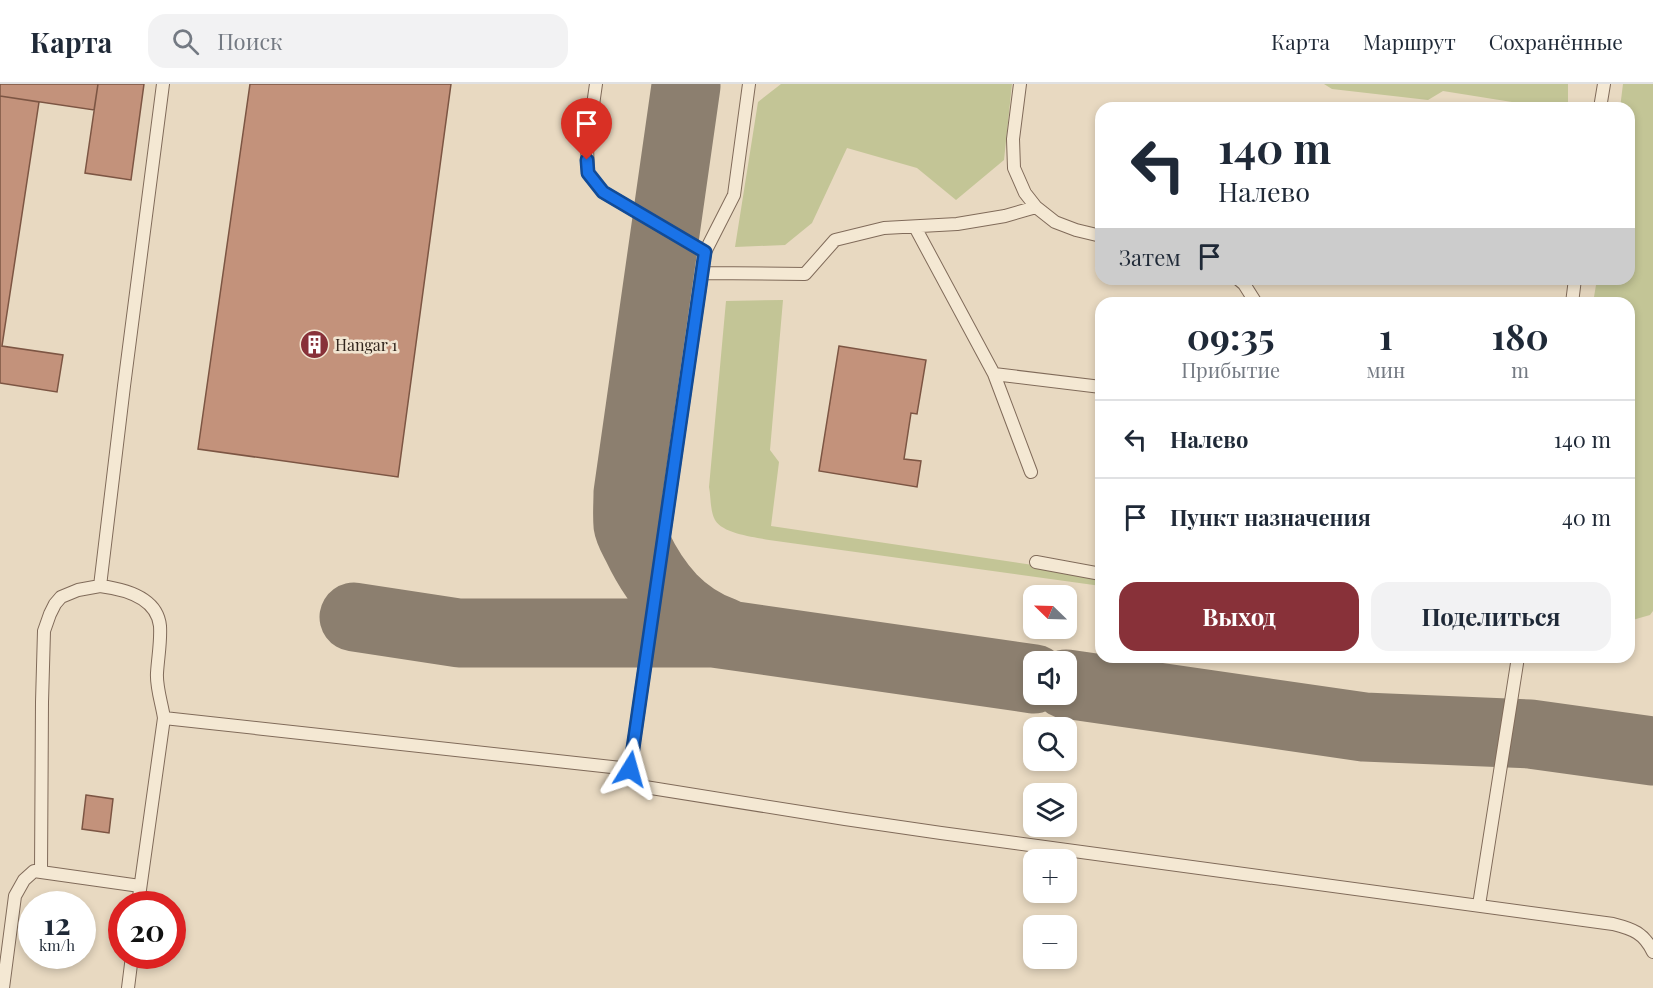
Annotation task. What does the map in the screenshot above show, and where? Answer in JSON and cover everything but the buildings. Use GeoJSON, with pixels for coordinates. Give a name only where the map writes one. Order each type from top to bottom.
{"type":"FeatureCollection","features":[{"type":"Feature","properties":{"kind":"lane"},"geometry":{"type":"LineString","coordinates":[[100,586],[163,84]]}},
{"type":"Feature","properties":{"kind":"lane"},"geometry":{"type":"LineString","coordinates":[[596,84],[587,147],[588,173],[603,192],[705,252]]}},
{"type":"Feature","properties":{"kind":"lane"},"geometry":{"type":"LineString","coordinates":[[630,769],[705,252],[734,195],[749,84]]}},
{"type":"Feature","properties":{"kind":"lane"},"geometry":{"type":"LineString","coordinates":[[1020,84],[1012,139],[1014,168],[1024,193],[1036,207],[1055,222],[1095,235]]}},
{"type":"Feature","properties":{"kind":"lane"},"geometry":{"type":"LineString","coordinates":[[1601,102],[1604,84]]}},
{"type":"Feature","properties":{"kind":"lane"},"geometry":{"type":"LineString","coordinates":[[702,273],[805,274],[835,240],[884,228],[957,224],[995,218],[1036,207]]}},
{"type":"Feature","properties":{"kind":"lane"},"geometry":{"type":"LineString","coordinates":[[915,227],[994,374],[1031,472]]}},
{"type":"Feature","properties":{"kind":"lane"},"geometry":{"type":"LineString","coordinates":[[994,374],[1095,386]]}},
{"type":"Feature","properties":{"kind":"lane"},"geometry":{"type":"LineString","coordinates":[[1036,562],[1095,573]]}},
{"type":"Feature","properties":{"kind":"lane"},"geometry":{"type":"LineString","coordinates":[[41,872],[44,631],[55,604],[62,597],[78,590],[100,586],[120,589],[130,592],[149,604],[160,625],[157,675],[164,718],[139,891]]}},
{"type":"Feature","properties":{"kind":"lane"},"geometry":{"type":"LineString","coordinates":[[1479,905],[1517,663]]}},
{"type":"Feature","properties":{"kind":"lane"},"geometry":{"type":"LineString","coordinates":[[164,718],[630,769],[645,787],[845,819],[1613,924],[1639,933],[1647,940],[1653,952]]}},
{"type":"Feature","properties":{"kind":"lane"},"geometry":{"type":"LineString","coordinates":[[3,988],[15,896],[24,880],[34,871],[140,885]]}},
{"type":"Feature","properties":{"kind":"lane"},"geometry":{"type":"LineString","coordinates":[[128,988],[130,969]]}},
{"type":"Feature","properties":{"kind":"green space"},"geometry":{"type":"Polygon","coordinates":[[[781,84],[1012,84],[1004,160],[956,200],[917,168],[847,148],[812,223],[785,245],[735,247],[758,102],[781,84]]]}},
{"type":"Feature","properties":{"kind":"green space"},"geometry":{"type":"Polygon","coordinates":[[[1324,84],[1568,84],[1568,102],[1512,102],[1443,91],[1428,100],[1332,89],[1324,84]]]}},
{"type":"Feature","properties":{"kind":"green space"},"geometry":{"type":"Polygon","coordinates":[[[1623,84],[1653,84],[1653,611],[1650,615],[1635,619],[1635,297],[1594,297],[1596,285],[1635,285],[1635,102],[1621,102],[1623,84]]]}},
{"type":"Feature","properties":{"kind":"green space"},"geometry":{"type":"Polygon","coordinates":[[[783,300],[770,450],[779,462],[771,526],[1095,574],[1095,585],[769,540],[740,534],[719,525],[712,512],[709,487],[726,301],[783,300]]]}},
{"type":"Feature","properties":{"kind":"taxiway"},"geometry":{"type":"LineString","coordinates":[[686,86],[628,493],[628,521],[630,533],[644,561],[662,587],[695,618],[724,632]]}},
{"type":"Feature","properties":{"kind":"taxiway"},"geometry":{"type":"LineString","coordinates":[[354,617],[459,633],[714,633],[1023,677]]}},
{"type":"Feature","properties":{"kind":"taxiway"},"geometry":{"type":"LineString","coordinates":[[1077,686],[1364,727],[1530,734],[1653,751]]}},
{"type":"Feature","properties":{"kind":"place","name":"Hangar 1"},"geometry":{"type":"Point","coordinates":[314,345]}},
{"type":"Feature","properties":{"kind":"route"},"geometry":{"type":"LineString","coordinates":[[587,160],[588,173],[603,192],[705,252],[630,769]]}}]}
